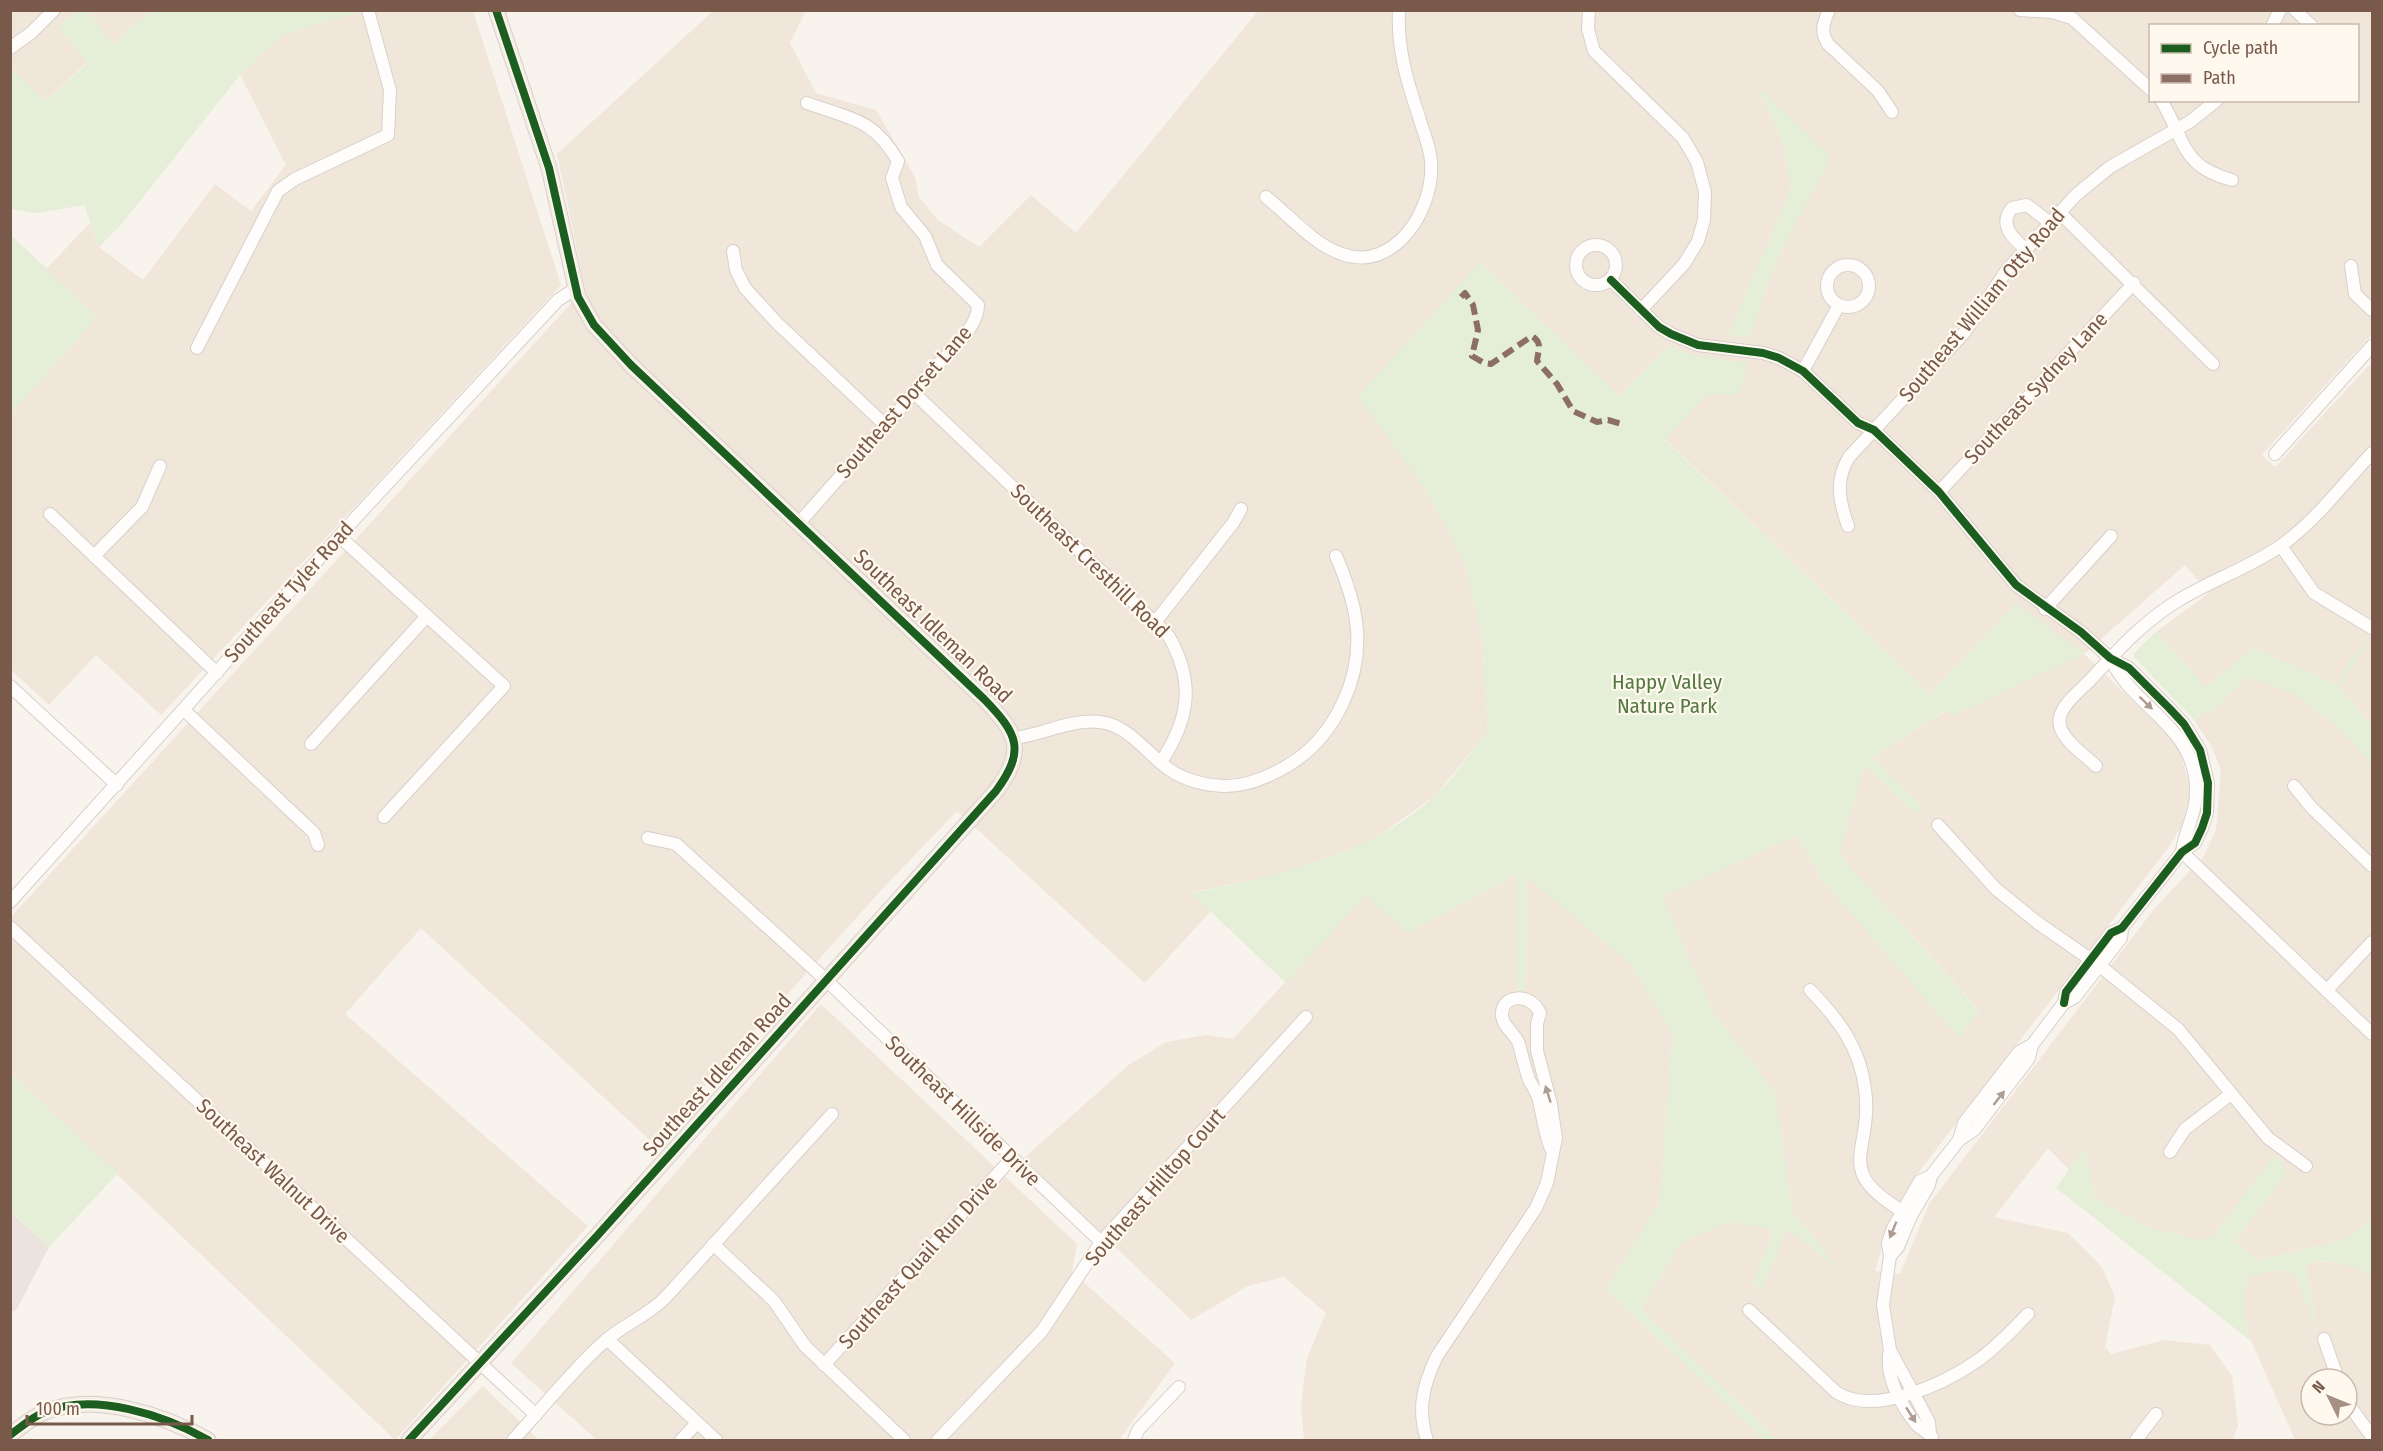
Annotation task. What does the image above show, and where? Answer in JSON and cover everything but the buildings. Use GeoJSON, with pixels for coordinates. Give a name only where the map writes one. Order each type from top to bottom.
{"type":"FeatureCollection","features":[{"type":"Feature","properties":{"kind":"main road","name":"Southeast Idleman Road"},"geometry":{"type":"LineString","coordinates":[[409,1440],[996,791],[1011,767],[1015,738],[1005,720],[984,699],[611,344],[588,317],[575,289],[549,168],[496,10]]}},
{"type":"Feature","properties":{"kind":"main road"},"geometry":{"type":"LineString","coordinates":[[10,1435],[44,1412],[90,1405],[154,1418],[208,1440]]}},
{"type":"Feature","properties":{"kind":"street"},"geometry":{"type":"LineString","coordinates":[[198,348],[278,191],[295,179],[388,135],[390,90],[368,10]]}},
{"type":"Feature","properties":{"kind":"street"},"geometry":{"type":"LineString","coordinates":[[1266,197],[1330,249],[1352,257],[1377,255],[1389,250],[1412,228],[1427,190],[1431,161],[1400,53],[1400,10]]}},
{"type":"Feature","properties":{"kind":"street"},"geometry":{"type":"LineString","coordinates":[[1589,10],[1588,29],[1594,51],[1683,138],[1697,162],[1705,192],[1704,220],[1698,241],[1684,264],[1641,310]]}},
{"type":"Feature","properties":{"kind":"street"},"geometry":{"type":"LineString","coordinates":[[1829,10],[1823,23],[1822,34],[1828,44],[1878,91],[1892,112]]}},
{"type":"Feature","properties":{"kind":"street"},"geometry":{"type":"LineString","coordinates":[[2020,10],[2052,12],[2072,18],[2149,87]]}},
{"type":"Feature","properties":{"kind":"street"},"geometry":{"type":"LineString","coordinates":[[2295,10],[2310,24]]}},
{"type":"Feature","properties":{"kind":"street"},"geometry":{"type":"LineString","coordinates":[[10,48],[51,14]]}},
{"type":"Feature","properties":{"kind":"street"},"geometry":{"type":"LineString","coordinates":[[2163,102],[2183,146],[2201,168],[2210,174],[2232,180]]}},
{"type":"Feature","properties":{"kind":"street","name":"Southeast William Otty Road"},"geometry":{"type":"LineString","coordinates":[[1848,526],[1839,492],[1839,480],[1849,457],[1964,333],[2007,270],[2025,249],[2085,186],[2110,167],[2177,129],[2214,102]]}},
{"type":"Feature","properties":{"kind":"street","name":"Southeast Dorset Lane"},"geometry":{"type":"LineString","coordinates":[[799,523],[884,424],[914,393],[921,380],[974,324],[978,315],[978,305],[937,265],[924,236],[901,207],[892,178],[898,161],[880,135],[867,124],[807,103]]}},
{"type":"Feature","properties":{"kind":"street"},"geometry":{"type":"LineString","coordinates":[[2025,249],[2007,229],[2006,218],[2012,208],[2028,205],[2050,223]]}},
{"type":"Feature","properties":{"kind":"street"},"geometry":{"type":"LineString","coordinates":[[2060,212],[2213,363]]}},
{"type":"Feature","properties":{"kind":"street"},"geometry":{"type":"LineString","coordinates":[[733,251],[736,270],[745,288],[777,323],[884,424]]}},
{"type":"Feature","properties":{"kind":"street"},"geometry":{"type":"LineString","coordinates":[[2351,266],[2355,294],[2373,310]]}},
{"type":"Feature","properties":{"kind":"street"},"geometry":{"type":"LineString","coordinates":[[1611,280],[1659,327],[1698,345],[1763,353],[1779,358],[1803,371],[1858,423],[1874,430],[1957,511],[2003,572],[2045,609],[2081,632],[2110,658],[2119,677],[2174,730],[2190,758],[2195,775],[2195,807],[2183,840],[2182,852],[2122,928],[2121,938],[2095,962],[2075,997],[2064,1003],[2032,1045],[2019,1052],[1991,1087],[1964,1123],[1959,1140],[1931,1176],[1929,1185],[1906,1213],[1898,1246],[1890,1256],[1883,1305],[1890,1350],[1897,1360],[1905,1394],[1929,1422],[1932,1438]]}},
{"type":"Feature","properties":{"kind":"street","name":"Southeast Sydney Lane"},"geometry":{"type":"LineString","coordinates":[[1938,492],[2134,283]]}},
{"type":"Feature","properties":{"kind":"street","name":"Southeast Tyler Road"},"geometry":{"type":"LineString","coordinates":[[10,902],[558,300],[575,289]]}},
{"type":"Feature","properties":{"kind":"street"},"geometry":{"type":"LineString","coordinates":[[1803,371],[1839,305]]}},
{"type":"Feature","properties":{"kind":"street"},"geometry":{"type":"LineString","coordinates":[[2275,454],[2373,346]]}},
{"type":"Feature","properties":{"kind":"street","name":"Southeast Cresthill Road"},"geometry":{"type":"LineString","coordinates":[[914,393],[1156,621],[1177,650],[1187,687],[1181,723],[1161,762]]}},
{"type":"Feature","properties":{"kind":"street"},"geometry":{"type":"LineString","coordinates":[[2096,766],[2064,735],[2059,724],[2060,716],[2071,700],[2140,629],[2178,600],[2257,561],[2281,546],[2373,453]]}},
{"type":"Feature","properties":{"kind":"street"},"geometry":{"type":"LineString","coordinates":[[94,556],[142,507],[160,466]]}},
{"type":"Feature","properties":{"kind":"street"},"geometry":{"type":"LineString","coordinates":[[1156,621],[1233,523],[1241,509]]}},
{"type":"Feature","properties":{"kind":"street"},"geometry":{"type":"LineString","coordinates":[[50,514],[217,673]]}},
{"type":"Feature","properties":{"kind":"street"},"geometry":{"type":"LineString","coordinates":[[2045,609],[2111,536]]}},
{"type":"Feature","properties":{"kind":"street"},"geometry":{"type":"LineString","coordinates":[[340,537],[504,686],[384,817]]}},
{"type":"Feature","properties":{"kind":"street"},"geometry":{"type":"LineString","coordinates":[[2281,546],[2314,593],[2373,628]]}},
{"type":"Feature","properties":{"kind":"street"},"geometry":{"type":"LineString","coordinates":[[1015,738],[1080,722],[1102,722],[1126,732],[1182,777],[1197,782],[1224,786],[1244,784],[1277,772],[1318,741],[1345,697],[1356,660],[1357,622],[1349,586],[1336,556]]}},
{"type":"Feature","properties":{"kind":"street"},"geometry":{"type":"LineString","coordinates":[[311,744],[427,616]]}},
{"type":"Feature","properties":{"kind":"street"},"geometry":{"type":"LineString","coordinates":[[10,686],[117,785]]}},
{"type":"Feature","properties":{"kind":"street"},"geometry":{"type":"LineString","coordinates":[[184,710],[314,833],[318,845]]}},
{"type":"Feature","properties":{"kind":"street"},"geometry":{"type":"LineString","coordinates":[[2294,786],[2311,807],[2373,866]]}},
{"type":"Feature","properties":{"kind":"street"},"geometry":{"type":"LineString","coordinates":[[1938,825],[1996,889],[2038,923],[2095,962],[2178,1029],[2208,1062],[2268,1138],[2306,1166]]}},
{"type":"Feature","properties":{"kind":"street","name":"Southeast Hillside Drive"},"geometry":{"type":"LineString","coordinates":[[648,838],[676,844],[826,980],[1101,1242]]}},
{"type":"Feature","properties":{"kind":"street"},"geometry":{"type":"LineString","coordinates":[[2182,852],[2373,1034]]}},
{"type":"Feature","properties":{"kind":"street","name":"Southeast Walnut Drive"},"geometry":{"type":"LineString","coordinates":[[10,927],[536,1415]]}},
{"type":"Feature","properties":{"kind":"street"},"geometry":{"type":"LineString","coordinates":[[2327,990],[2373,942]]}},
{"type":"Feature","properties":{"kind":"street"},"geometry":{"type":"LineString","coordinates":[[1810,990],[1845,1030],[1860,1067],[1867,1106],[1859,1151],[1862,1173],[1874,1191],[1906,1213]]}},
{"type":"Feature","properties":{"kind":"street"},"geometry":{"type":"LineString","coordinates":[[1426,1440],[1421,1412],[1428,1375],[1437,1356],[1536,1208],[1547,1183],[1556,1138],[1537,1051],[1537,1024],[1540,1013],[1532,1001],[1522,997],[1512,1000],[1504,1008],[1502,1017],[1508,1028],[1516,1035],[1530,1080],[1537,1094],[1552,1151]]}},
{"type":"Feature","properties":{"kind":"street","name":"Southeast Hilltop Court"},"geometry":{"type":"LineString","coordinates":[[938,1440],[1042,1331],[1101,1242],[1306,1017]]}},
{"type":"Feature","properties":{"kind":"street"},"geometry":{"type":"LineString","coordinates":[[2170,1152],[2185,1129],[2232,1094]]}},
{"type":"Feature","properties":{"kind":"street"},"geometry":{"type":"LineString","coordinates":[[513,1440],[607,1339],[652,1310],[832,1114]]}},
{"type":"Feature","properties":{"kind":"street","name":"Southeast Quail Run Drive"},"geometry":{"type":"LineString","coordinates":[[824,1365],[1012,1158]]}},
{"type":"Feature","properties":{"kind":"street"},"geometry":{"type":"LineString","coordinates":[[713,1244],[774,1301],[795,1334],[824,1365],[904,1440]]}},
{"type":"Feature","properties":{"kind":"street"},"geometry":{"type":"LineString","coordinates":[[1749,1310],[1846,1399],[1863,1403],[1905,1394],[1956,1374],[1977,1362],[2028,1314]]}},
{"type":"Feature","properties":{"kind":"street"},"geometry":{"type":"LineString","coordinates":[[607,1339],[716,1440]]}},
{"type":"Feature","properties":{"kind":"street"},"geometry":{"type":"LineString","coordinates":[[2324,1339],[2334,1367]]}},
{"type":"Feature","properties":{"kind":"street"},"geometry":{"type":"LineString","coordinates":[[1134,1440],[1138,1430],[1179,1387]]}},
{"type":"Feature","properties":{"kind":"street"},"geometry":{"type":"LineString","coordinates":[[2136,1440],[2156,1414]]}},
{"type":"Feature","properties":{"kind":"street"},"geometry":{"type":"LineString","coordinates":[[2359,1418],[2373,1437]]}},
{"type":"Feature","properties":{"kind":"street"},"geometry":{"type":"LineString","coordinates":[[681,1440],[697,1423]]}},
{"type":"Feature","properties":{"kind":"shaded area"},"geometry":{"type":"Polygon","coordinates":[[[10,11],[77,11],[59,27],[87,62],[45,102],[11,67],[10,11]]]}},
{"type":"Feature","properties":{"kind":"shaded area"},"geometry":{"type":"Polygon","coordinates":[[[88,11],[151,11],[112,45],[88,11]]]}},
{"type":"Feature","properties":{"kind":"shaded area"},"geometry":{"type":"Polygon","coordinates":[[[362,11],[473,11],[561,285],[161,715],[96,655],[49,705],[11,670],[11,414],[97,317],[46,269],[90,223],[99,247],[143,280],[215,184],[251,211],[286,165],[240,75],[282,35],[362,11]]]}},
{"type":"Feature","properties":{"kind":"shaded area"},"geometry":{"type":"Polygon","coordinates":[[[713,11],[806,11],[790,43],[816,93],[876,110],[915,177],[919,197],[937,219],[979,247],[1031,195],[1076,233],[1258,11],[2372,11],[2372,334],[2262,455],[2275,467],[2372,362],[2372,726],[2338,685],[2253,648],[2206,687],[2156,632],[2209,593],[2185,565],[2084,654],[2167,734],[2179,750],[2189,783],[2189,799],[2183,824],[2168,848],[1911,1182],[1890,1220],[1875,1271],[1900,1274],[1929,1204],[2155,908],[2204,856],[2216,830],[2221,770],[2212,747],[2194,720],[2218,706],[2246,678],[2268,682],[2299,696],[2345,733],[2372,765],[2372,1219],[2343,1240],[2256,1261],[2235,1241],[2286,1174],[2275,1156],[2212,1237],[2197,1241],[2181,1234],[2153,1230],[2095,1198],[2085,1148],[2069,1170],[2048,1148],[1994,1217],[2068,1233],[2102,1267],[2115,1297],[2105,1347],[2111,1354],[2164,1340],[2210,1345],[2232,1376],[2238,1425],[2233,1440],[1778,1440],[1641,1309],[1681,1243],[1728,1222],[1773,1229],[1752,1285],[1764,1288],[1787,1228],[1834,1265],[1810,1231],[1793,1215],[1775,1092],[1714,1013],[1662,897],[1797,835],[1821,879],[1959,1037],[1979,1010],[1839,854],[1865,765],[1916,814],[1922,807],[1872,758],[1947,710],[2016,603],[1930,694],[1665,439],[1707,395],[1708,358],[1687,354],[1669,346],[1620,396],[1480,262],[1426,491],[1465,563],[1482,637],[1488,731],[1436,795],[1370,842],[1283,874],[1192,892],[1211,911],[1145,983],[957,811],[885,886],[653,1143],[421,928],[345,1014],[588,1226],[395,1440],[11,1073],[10,918],[585,288],[557,154],[713,11]],[[1757,87],[1782,140],[1791,189],[1728,335],[1749,337],[1779,256],[1830,157],[1757,87]]]}},
{"type":"Feature","properties":{"kind":"shaded area"},"geometry":{"type":"Polygon","coordinates":[[[1518,874],[1517,990],[1526,990],[1527,876],[1631,965],[1672,1032],[1660,1201],[1606,1289],[1764,1440],[1304,1440],[1301,1404],[1307,1358],[1326,1313],[1284,1277],[1248,1286],[1191,1320],[1024,1158],[1130,1064],[1166,1042],[1207,1035],[1233,1039],[1365,895],[1408,933],[1518,874]]]}},
{"type":"Feature","properties":{"kind":"shaded area"},"geometry":{"type":"Polygon","coordinates":[[[821,1004],[1077,1244],[1072,1272],[1175,1363],[1119,1440],[597,1440],[511,1363],[821,1004]]]}},
{"type":"Feature","properties":{"kind":"shaded area"},"geometry":{"type":"Polygon","coordinates":[[[10,1211],[49,1247],[17,1309],[11,1312],[10,1211]]]}},
{"type":"Feature","properties":{"kind":"shaded area"},"geometry":{"type":"Polygon","coordinates":[[[2343,1261],[2372,1276],[2372,1440],[2295,1440],[2251,1341],[2243,1306],[2244,1289],[2249,1276],[2285,1269],[2295,1276],[2313,1319],[2316,1318],[2305,1266],[2314,1262],[2343,1261]]]}},
{"type":"Feature","properties":{"kind":"shaded area"},"geometry":{"type":"Polygon","coordinates":[[[483,1386],[537,1438],[535,1440],[429,1440],[483,1386]]]}},
{"type":"Feature","properties":{"kind":"green space"},"geometry":{"type":"Polygon","coordinates":[[[77,11],[88,11],[112,45],[151,11],[362,11],[282,35],[240,75],[120,226],[99,247],[84,205],[37,213],[11,209],[11,67],[46,102],[87,63],[59,27],[77,11]]]}},
{"type":"Feature","properties":{"kind":"green space"},"geometry":{"type":"Polygon","coordinates":[[[1756,85],[1831,157],[1779,256],[1749,338],[1728,335],[1791,189],[1782,140],[1756,85]]]}},
{"type":"Feature","properties":{"kind":"green space"},"geometry":{"type":"Polygon","coordinates":[[[11,235],[97,317],[11,414],[11,235]]]}},
{"type":"Feature","properties":{"kind":"green space","name":"Happy Valley Nature Park"},"geometry":{"type":"Polygon","coordinates":[[[1480,262],[1620,396],[1669,346],[1687,354],[1748,363],[1739,394],[1707,395],[1665,440],[1930,694],[2016,603],[2084,654],[1953,716],[1946,710],[1872,758],[1923,807],[1916,814],[1865,766],[1839,854],[1979,1011],[1959,1038],[1821,879],[1797,835],[1662,897],[1714,1013],[1775,1092],[1793,1215],[1810,1231],[1836,1267],[1787,1229],[1764,1289],[1752,1285],[1773,1229],[1728,1222],[1681,1243],[1641,1309],[1778,1440],[1764,1440],[1606,1289],[1660,1201],[1672,1032],[1631,965],[1527,877],[1526,990],[1517,991],[1517,874],[1408,933],[1365,896],[1286,983],[1191,893],[1256,879],[1321,861],[1381,834],[1410,816],[1436,795],[1488,731],[1482,637],[1465,563],[1426,491],[1358,396],[1480,262]]]}},
{"type":"Feature","properties":{"kind":"green space"},"geometry":{"type":"Polygon","coordinates":[[[2370,627],[2369,635],[2367,642],[2341,689],[2372,726],[2372,765],[2345,735],[2316,710],[2301,699],[2266,683],[2246,678],[2218,706],[2194,720],[2134,657],[2134,653],[2156,632],[2206,687],[2253,648],[2338,685],[2349,661],[2368,638],[2370,627]]]}},
{"type":"Feature","properties":{"kind":"green space"},"geometry":{"type":"Polygon","coordinates":[[[10,1073],[118,1173],[49,1247],[11,1211],[10,1073]]]}},
{"type":"Feature","properties":{"kind":"green space"},"geometry":{"type":"Polygon","coordinates":[[[2085,1147],[2095,1198],[2153,1230],[2181,1234],[2197,1241],[2212,1237],[2274,1156],[2282,1162],[2286,1174],[2235,1241],[2257,1261],[2343,1240],[2372,1219],[2372,1276],[2331,1261],[2305,1266],[2316,1318],[2313,1319],[2295,1276],[2284,1269],[2249,1276],[2244,1300],[2251,1341],[2056,1188],[2085,1147]]]}},
{"type":"Feature","properties":{"kind":"marked path"},"geometry":{"type":"LineString","coordinates":[[1461,297],[1465,293],[1473,305],[1478,330],[1472,356],[1491,364],[1532,336],[1539,344],[1537,361],[1557,384],[1573,411],[1597,422],[1608,420],[1622,424]]}},
{"type":"Feature","properties":{"kind":"cycle path"},"geometry":{"type":"LineString","coordinates":[[409,1440],[597,1236],[996,791],[1012,764],[1014,753],[1011,733],[996,711],[631,365],[594,325],[578,297],[549,168],[496,10]]}},
{"type":"Feature","properties":{"kind":"cycle path"},"geometry":{"type":"LineString","coordinates":[[1611,280],[1659,327],[1671,334],[1698,345],[1763,353],[1779,358],[1803,371],[1858,423],[1874,430],[1939,492],[2016,585],[2081,632],[2110,658],[2129,668],[2184,724],[2200,750],[2208,783],[2207,813],[2202,828],[2195,843],[2182,852],[2122,928],[2111,933],[2066,992],[2064,1003]]}},
{"type":"Feature","properties":{"kind":"cycle path"},"geometry":{"type":"LineString","coordinates":[[10,1435],[31,1419],[45,1412],[65,1406],[85,1404],[107,1405],[150,1415],[171,1422],[208,1440]]}}]}
